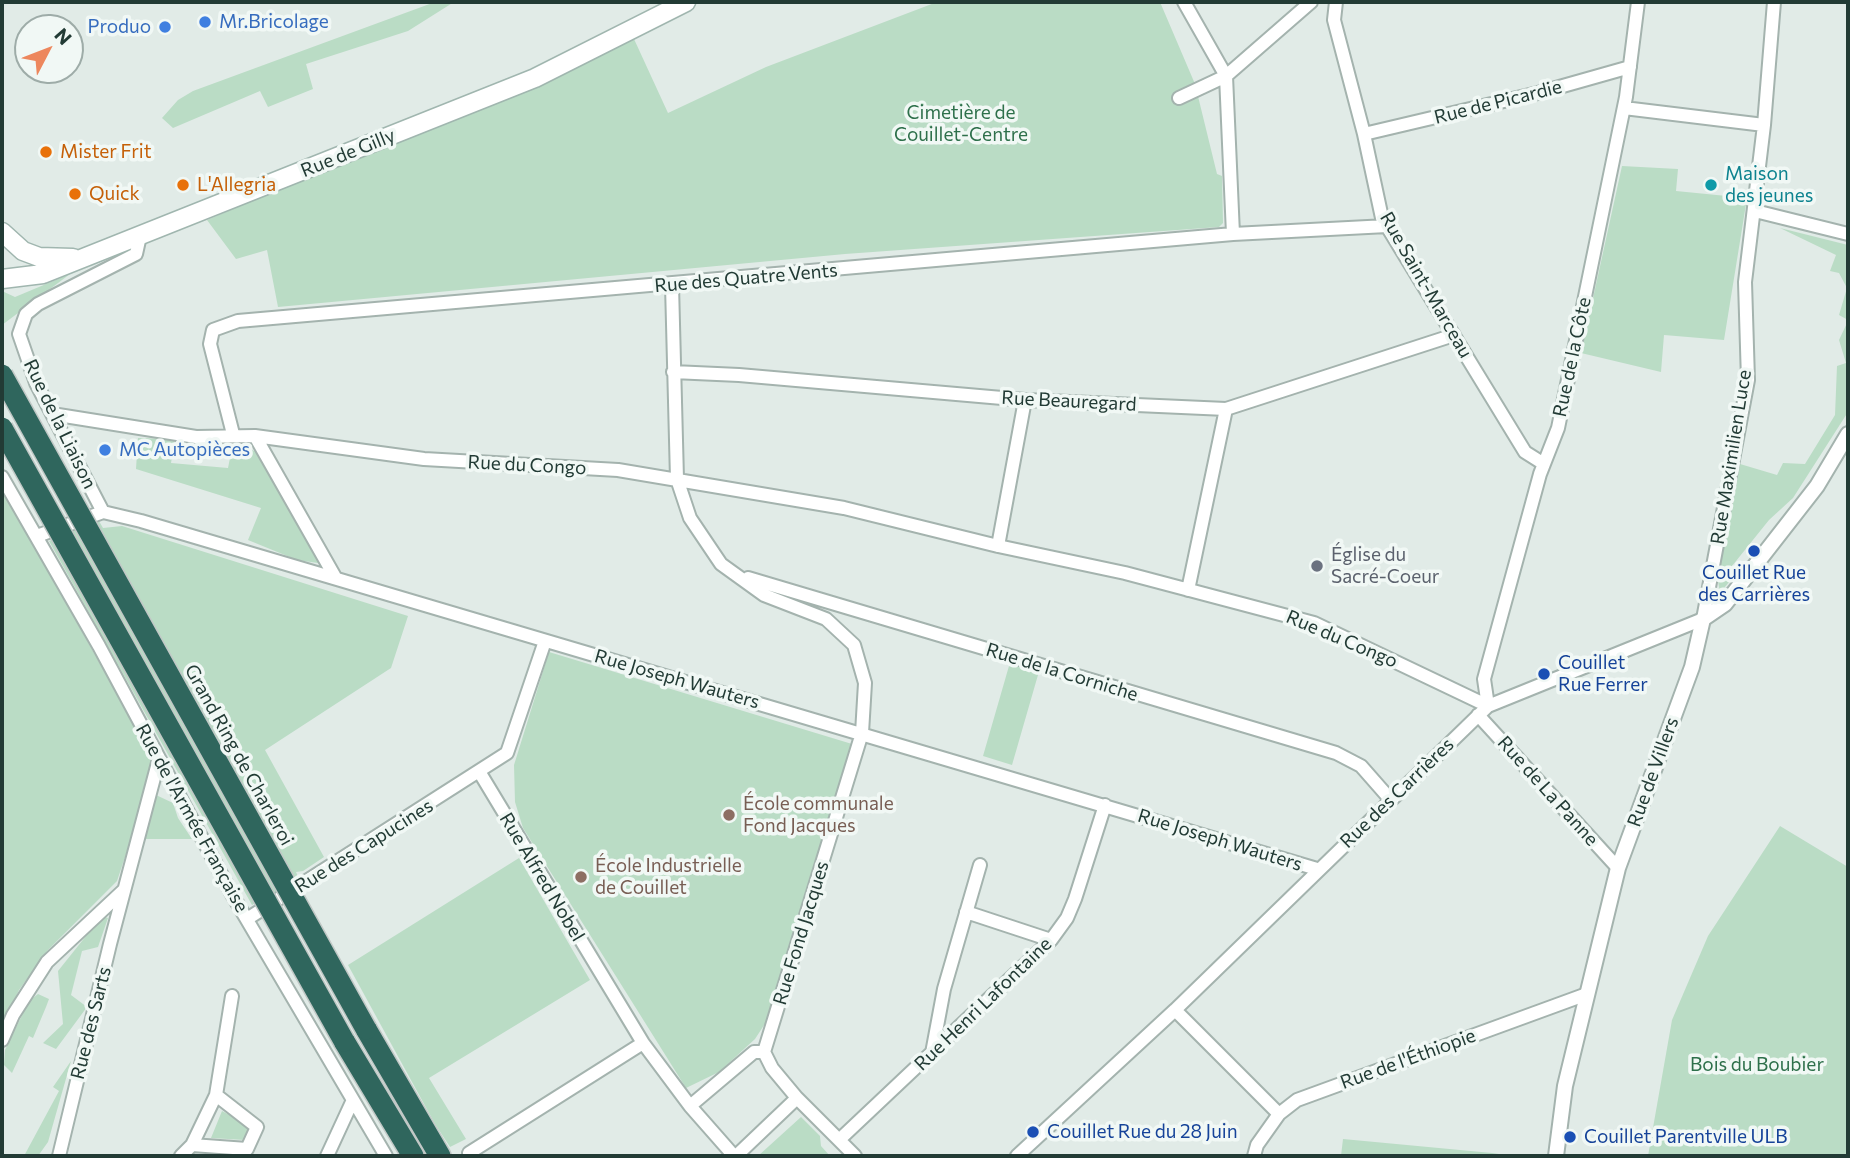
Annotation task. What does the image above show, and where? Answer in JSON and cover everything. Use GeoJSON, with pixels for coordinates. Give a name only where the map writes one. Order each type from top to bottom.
{"type":"FeatureCollection","features":[{"type":"Feature","properties":{"kind":"highway","name":"Grand Ring de Charleroi"},"geometry":{"type":"LineString","coordinates":[[2,375],[366,1029],[440,1156]]}},
{"type":"Feature","properties":{"kind":"highway"},"geometry":{"type":"LineString","coordinates":[[2,428],[344,1041],[413,1156]]}},
{"type":"Feature","properties":{"kind":"main road","name":"Rue de Gilly"},"geometry":{"type":"LineString","coordinates":[[2,279],[43,274],[535,78],[686,2]]}},
{"type":"Feature","properties":{"kind":"main road"},"geometry":{"type":"LineString","coordinates":[[2,232],[23,251],[39,257],[80,258]]}},
{"type":"Feature","properties":{"kind":"street"},"geometry":{"type":"LineString","coordinates":[[1184,2],[1226,76],[1233,234]]}},
{"type":"Feature","properties":{"kind":"street"},"geometry":{"type":"LineString","coordinates":[[1179,98],[1226,76],[1311,2]]}},
{"type":"Feature","properties":{"kind":"street","name":"Rue Saint-Marceau"},"geometry":{"type":"LineString","coordinates":[[1336,2],[1334,20],[1364,134],[1382,218],[1525,452],[1544,464]]}},
{"type":"Feature","properties":{"kind":"street","name":"Rue de la Côte"},"geometry":{"type":"LineString","coordinates":[[1483,710],[1484,679],[1544,464],[1558,428],[1624,108],[1638,2]]}},
{"type":"Feature","properties":{"kind":"street","name":"Rue Maximilien Luce"},"geometry":{"type":"LineString","coordinates":[[1703,619],[1748,380],[1745,282],[1764,125],[1774,2]]}},
{"type":"Feature","properties":{"kind":"street","name":"Rue de Picardie"},"geometry":{"type":"LineString","coordinates":[[1364,134],[1538,93],[1630,66]]}},
{"type":"Feature","properties":{"kind":"street"},"geometry":{"type":"LineString","coordinates":[[1624,108],[1764,125]]}},
{"type":"Feature","properties":{"kind":"street"},"geometry":{"type":"LineString","coordinates":[[1755,211],[1848,234]]}},
{"type":"Feature","properties":{"kind":"street","name":"Rue des Quatre Vents"},"geometry":{"type":"LineString","coordinates":[[233,434],[210,344],[213,330],[238,321],[1233,234],[1387,226]]}},
{"type":"Feature","properties":{"kind":"street","name":"Rue de la Liaison"},"geometry":{"type":"LineString","coordinates":[[103,512],[36,383],[19,334],[21,322],[38,304],[136,254],[140,236]]}},
{"type":"Feature","properties":{"kind":"street"},"geometry":{"type":"LineString","coordinates":[[672,285],[677,479],[690,518],[721,564]]}},
{"type":"Feature","properties":{"kind":"street","name":"Rue Beauregard"},"geometry":{"type":"LineString","coordinates":[[673,372],[753,376],[1025,400],[1226,409],[1454,335]]}},
{"type":"Feature","properties":{"kind":"street"},"geometry":{"type":"LineString","coordinates":[[998,546],[1025,400]]}},
{"type":"Feature","properties":{"kind":"street"},"geometry":{"type":"LineString","coordinates":[[1188,590],[1226,409]]}},
{"type":"Feature","properties":{"kind":"street","name":"Rue du Congo"},"geometry":{"type":"LineString","coordinates":[[52,414],[196,437],[233,434],[424,459],[618,470],[844,508],[1188,590],[1314,623],[1483,710]]}},
{"type":"Feature","properties":{"kind":"street"},"geometry":{"type":"LineString","coordinates":[[1703,619],[1725,604],[1817,486],[1848,434]]}},
{"type":"Feature","properties":{"kind":"street"},"geometry":{"type":"LineString","coordinates":[[256,436],[335,577]]}},
{"type":"Feature","properties":{"kind":"street","name":"Rue de l'Armée Française"},"geometry":{"type":"LineString","coordinates":[[2,477],[6,489],[37,536],[247,919],[386,1156]]}},
{"type":"Feature","properties":{"kind":"street"},"geometry":{"type":"LineString","coordinates":[[37,536],[103,512]]}},
{"type":"Feature","properties":{"kind":"street","name":"Rue Joseph Wauters"},"geometry":{"type":"LineString","coordinates":[[103,512],[335,577],[1317,869]]}},
{"type":"Feature","properties":{"kind":"street","name":"Rue Fond Jacques"},"geometry":{"type":"LineString","coordinates":[[721,564],[764,595],[825,619],[854,645],[865,682],[862,733],[764,1052]]}},
{"type":"Feature","properties":{"kind":"street","name":"Rue de la Corniche"},"geometry":{"type":"LineString","coordinates":[[721,564],[756,582],[1336,753],[1361,766],[1390,799]]}},
{"type":"Feature","properties":{"kind":"street","name":"Rue des Carrières"},"geometry":{"type":"LineString","coordinates":[[1017,1156],[1175,1010],[1483,710],[1703,619]]}},
{"type":"Feature","properties":{"kind":"street","name":"Rue de Villers"},"geometry":{"type":"LineString","coordinates":[[1556,1156],[1565,1086],[1618,868],[1692,667],[1703,619]]}},
{"type":"Feature","properties":{"kind":"street"},"geometry":{"type":"LineString","coordinates":[[480,774],[508,753],[545,641]]}},
{"type":"Feature","properties":{"kind":"street","name":"Rue de La Panne"},"geometry":{"type":"LineString","coordinates":[[1483,710],[1618,868]]}},
{"type":"Feature","properties":{"kind":"street","name":"Rue des Sarts"},"geometry":{"type":"LineString","coordinates":[[59,1156],[159,759]]}},
{"type":"Feature","properties":{"kind":"street","name":"Rue des Capucines"},"geometry":{"type":"LineString","coordinates":[[247,919],[480,774]]}},
{"type":"Feature","properties":{"kind":"street","name":"Rue Alfred Nobel"},"geometry":{"type":"LineString","coordinates":[[480,774],[643,1044],[690,1106],[735,1156]]}},
{"type":"Feature","properties":{"kind":"street","name":"Rue Henri Lafontaine"},"geometry":{"type":"LineString","coordinates":[[839,1140],[1051,940],[1067,918],[1105,805]]}},
{"type":"Feature","properties":{"kind":"street"},"geometry":{"type":"LineString","coordinates":[[932,1053],[944,989],[980,865]]}},
{"type":"Feature","properties":{"kind":"street"},"geometry":{"type":"LineString","coordinates":[[2,1040],[13,1015],[47,962],[124,890]]}},
{"type":"Feature","properties":{"kind":"street"},"geometry":{"type":"LineString","coordinates":[[967,912],[1051,940]]}},
{"type":"Feature","properties":{"kind":"street","name":"Rue de l'Éthiopie"},"geometry":{"type":"LineString","coordinates":[[1254,1156],[1257,1145],[1279,1114],[1297,1100],[1587,994]]}},
{"type":"Feature","properties":{"kind":"street"},"geometry":{"type":"LineString","coordinates":[[181,1156],[192,1145],[216,1095],[232,996]]}},
{"type":"Feature","properties":{"kind":"street"},"geometry":{"type":"LineString","coordinates":[[1175,1010],[1279,1114]]}},
{"type":"Feature","properties":{"kind":"street"},"geometry":{"type":"LineString","coordinates":[[469,1153],[643,1044]]}},
{"type":"Feature","properties":{"kind":"street"},"geometry":{"type":"LineString","coordinates":[[690,1106],[754,1052],[764,1052],[772,1068],[797,1098],[855,1156]]}},
{"type":"Feature","properties":{"kind":"street"},"geometry":{"type":"LineString","coordinates":[[192,1145],[247,1149],[257,1127],[216,1095]]}},
{"type":"Feature","properties":{"kind":"street"},"geometry":{"type":"LineString","coordinates":[[735,1156],[797,1098]]}},
{"type":"Feature","properties":{"kind":"street"},"geometry":{"type":"LineString","coordinates":[[327,1156],[352,1102]]}},
{"type":"Feature","properties":{"kind":"green space"},"geometry":{"type":"Polygon","coordinates":[[[435,2],[454,2],[408,31],[306,64],[313,89],[268,107],[260,91],[173,128],[162,118],[178,100],[193,91],[435,2]]]}},
{"type":"Feature","properties":{"kind":"green space","name":"Cimetière de Couillet-Centre"},"geometry":{"type":"Polygon","coordinates":[[[937,2],[1160,2],[1195,84],[1217,174],[1222,176],[1223,223],[1219,227],[845,254],[278,307],[267,250],[236,259],[207,220],[634,39],[668,113],[766,67],[937,2]]]}},
{"type":"Feature","properties":{"kind":"green space"},"geometry":{"type":"Polygon","coordinates":[[[1622,166],[1678,169],[1676,191],[1747,198],[1724,340],[1664,335],[1661,372],[1581,353],[1622,166]]]}},
{"type":"Feature","properties":{"kind":"green space"},"geometry":{"type":"Polygon","coordinates":[[[1780,228],[1848,245],[1848,320],[1839,315],[1847,288],[1839,273],[1830,271],[1836,255],[1780,228]]]}},
{"type":"Feature","properties":{"kind":"green space"},"geometry":{"type":"Polygon","coordinates":[[[70,274],[2,325],[2,291],[15,297],[70,274]]]}},
{"type":"Feature","properties":{"kind":"green space"},"geometry":{"type":"Polygon","coordinates":[[[1848,321],[1848,412],[1793,498],[1769,520],[1732,566],[1734,576],[1720,593],[1717,575],[1740,464],[1777,475],[1783,463],[1805,464],[1835,415],[1837,366],[1846,363],[1839,340],[1848,321]]]}},
{"type":"Feature","properties":{"kind":"green space"},"geometry":{"type":"Polygon","coordinates":[[[138,438],[175,439],[171,463],[228,468],[233,443],[260,453],[318,553],[318,563],[297,560],[248,540],[261,508],[136,469],[138,438]]]}},
{"type":"Feature","properties":{"kind":"green space"},"geometry":{"type":"Polygon","coordinates":[[[2,496],[7,497],[152,757],[136,824],[117,881],[48,950],[19,990],[2,1028],[2,496]]]}},
{"type":"Feature","properties":{"kind":"green space"},"geometry":{"type":"Polygon","coordinates":[[[99,521],[103,528],[122,526],[408,616],[391,668],[265,750],[324,857],[303,871],[296,872],[299,879],[252,905],[49,541],[99,521]]]}},
{"type":"Feature","properties":{"kind":"green space"},"geometry":{"type":"Polygon","coordinates":[[[549,652],[852,744],[770,1016],[755,1039],[719,1072],[686,1088],[523,828],[515,802],[514,765],[549,652]]]}},
{"type":"Feature","properties":{"kind":"green space"},"geometry":{"type":"Polygon","coordinates":[[[1011,659],[1040,668],[1012,765],[983,756],[1011,659]]]}},
{"type":"Feature","properties":{"kind":"green space"},"geometry":{"type":"Polygon","coordinates":[[[156,795],[173,803],[178,818],[192,839],[142,839],[156,795]]]}},
{"type":"Feature","properties":{"kind":"green space","name":"Bois du Boubier"},"geometry":{"type":"Polygon","coordinates":[[[1780,826],[1848,867],[1848,1156],[1648,1156],[1672,1020],[1708,936],[1780,826]]]}},
{"type":"Feature","properties":{"kind":"green space"},"geometry":{"type":"Polygon","coordinates":[[[519,858],[590,980],[429,1078],[466,1139],[450,1147],[348,965],[519,858]]]}},
{"type":"Feature","properties":{"kind":"green space"},"geometry":{"type":"Polygon","coordinates":[[[102,916],[108,918],[98,947],[82,951],[71,995],[87,1007],[56,1049],[43,1043],[63,1024],[58,971],[102,916]]]}},
{"type":"Feature","properties":{"kind":"green space"},"geometry":{"type":"Polygon","coordinates":[[[38,994],[49,999],[33,1038],[29,1036],[12,1073],[4,1065],[5,1050],[29,1001],[38,994]]]}},
{"type":"Feature","properties":{"kind":"green space"},"geometry":{"type":"Polygon","coordinates":[[[71,1061],[48,1142],[38,1156],[24,1156],[59,1091],[53,1087],[71,1061]]]}},
{"type":"Feature","properties":{"kind":"green space"},"geometry":{"type":"Polygon","coordinates":[[[222,1111],[254,1128],[245,1140],[211,1138],[222,1111]]]}},
{"type":"Feature","properties":{"kind":"green space"},"geometry":{"type":"Polygon","coordinates":[[[801,1117],[820,1136],[821,1146],[830,1156],[758,1156],[801,1117]]]}},
{"type":"Feature","properties":{"kind":"green space"},"geometry":{"type":"Polygon","coordinates":[[[1343,1139],[1492,1153],[1513,1156],[1341,1156],[1343,1139]]]}},
{"type":"Feature","properties":{"kind":"place","name":"Mr.Bricolage"},"geometry":{"type":"Point","coordinates":[205,22]}},
{"type":"Feature","properties":{"kind":"place","name":"Produo"},"geometry":{"type":"Point","coordinates":[165,27]}},
{"type":"Feature","properties":{"kind":"place","name":"Mister Frit"},"geometry":{"type":"Point","coordinates":[46,152]}},
{"type":"Feature","properties":{"kind":"place","name":"L'Allegria"},"geometry":{"type":"Point","coordinates":[183,185]}},
{"type":"Feature","properties":{"kind":"place","name":"Maison des jeunes"},"geometry":{"type":"Point","coordinates":[1711,185]}},
{"type":"Feature","properties":{"kind":"place","name":"Quick"},"geometry":{"type":"Point","coordinates":[75,194]}},
{"type":"Feature","properties":{"kind":"place","name":"MC Autopièces"},"geometry":{"type":"Point","coordinates":[105,450]}},
{"type":"Feature","properties":{"kind":"place","name":"Couillet Rue des Carrières"},"geometry":{"type":"Point","coordinates":[1754,551]}},
{"type":"Feature","properties":{"kind":"place","name":"Église du Sacré-Coeur"},"geometry":{"type":"Point","coordinates":[1317,566]}},
{"type":"Feature","properties":{"kind":"place","name":"Couillet Rue Ferrer"},"geometry":{"type":"Point","coordinates":[1544,674]}},
{"type":"Feature","properties":{"kind":"place","name":"École communale Fond Jacques"},"geometry":{"type":"Point","coordinates":[729,815]}},
{"type":"Feature","properties":{"kind":"place","name":"École Industrielle de Couillet"},"geometry":{"type":"Point","coordinates":[581,877]}},
{"type":"Feature","properties":{"kind":"place","name":"Couillet Rue du 28 Juin"},"geometry":{"type":"Point","coordinates":[1033,1132]}},
{"type":"Feature","properties":{"kind":"place","name":"Couillet Parentville ULB"},"geometry":{"type":"Point","coordinates":[1570,1137]}}]}
